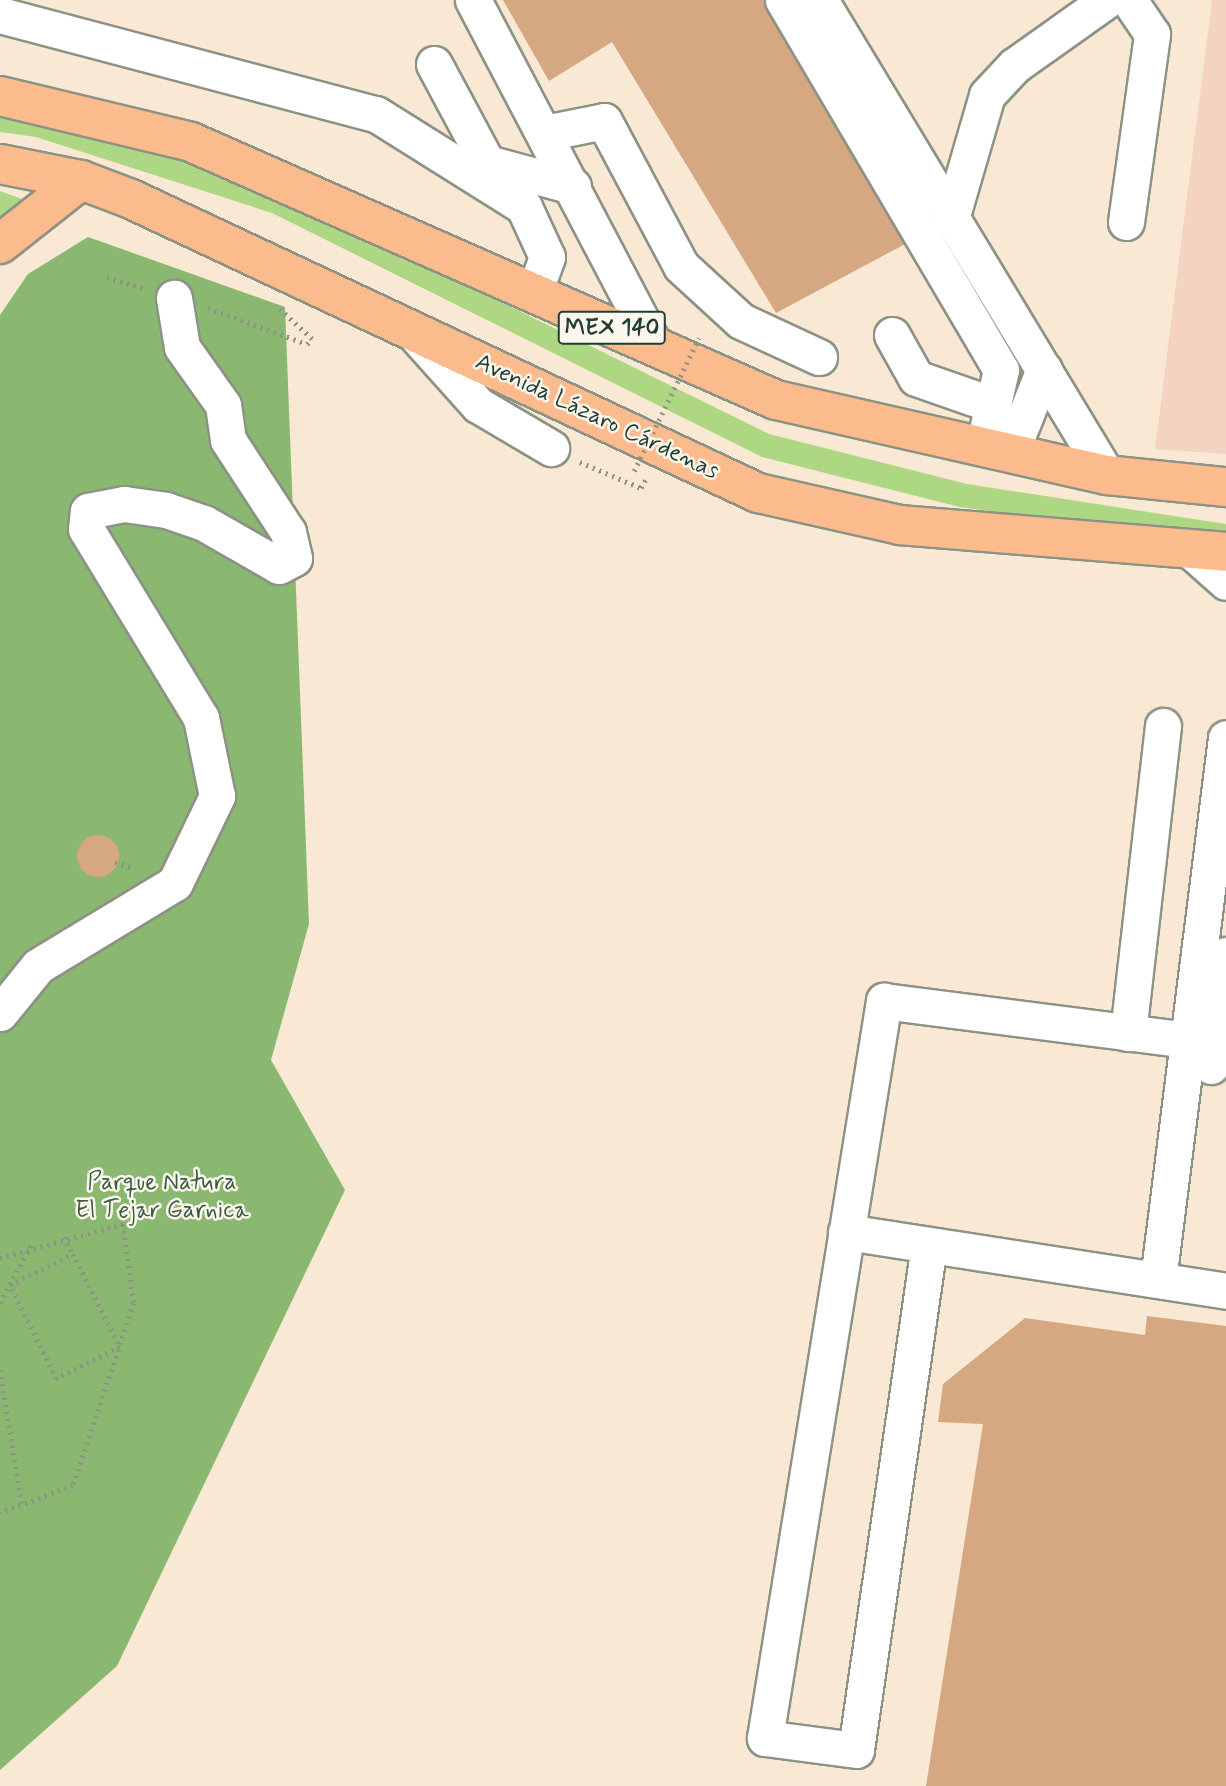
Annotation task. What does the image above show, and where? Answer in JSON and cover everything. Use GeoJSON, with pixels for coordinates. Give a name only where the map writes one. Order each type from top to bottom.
{"type":"FeatureCollection","features":[{"type":"Feature","properties":{"kind":"highway","name":"MEX 140"},"geometry":{"type":"LineString","coordinates":[[0,96],[191,142],[776,400],[1107,475],[1226,487]]}},
{"type":"Feature","properties":{"kind":"highway","name":"Avenida Lázaro Cárdenas"},"geometry":{"type":"LineString","coordinates":[[0,164],[80,180],[411,330],[758,493],[900,525],[1208,551]]}},
{"type":"Feature","properties":{"kind":"highway"},"geometry":{"type":"LineString","coordinates":[[0,244],[80,180]]}},
{"type":"Feature","properties":{"kind":"street"},"geometry":{"type":"LineString","coordinates":[[473,0],[573,186],[655,347]]}},
{"type":"Feature","properties":{"kind":"street"},"geometry":{"type":"LineString","coordinates":[[783,0],[1001,370],[993,405],[997,449]]}},
{"type":"Feature","properties":{"kind":"street"},"geometry":{"type":"LineString","coordinates":[[820,0],[1107,475]]}},
{"type":"Feature","properties":{"kind":"street"},"geometry":{"type":"LineString","coordinates":[[951,219],[988,95],[1014,66],[1107,0]]}},
{"type":"Feature","properties":{"kind":"street"},"geometry":{"type":"LineString","coordinates":[[1126,222],[1152,34],[1129,0]]}},
{"type":"Feature","properties":{"kind":"street"},"geometry":{"type":"LineString","coordinates":[[0,15],[376,114],[470,170],[524,207],[539,229],[547,257],[534,293]]}},
{"type":"Feature","properties":{"kind":"street"},"geometry":{"type":"LineString","coordinates":[[470,170],[426,69],[487,163],[573,186]]}},
{"type":"Feature","properties":{"kind":"street"},"geometry":{"type":"LineString","coordinates":[[545,133],[604,121],[681,266],[741,321],[819,357]]}},
{"type":"Feature","properties":{"kind":"street"},"geometry":{"type":"LineString","coordinates":[[0,1013],[38,966],[175,883],[217,796],[201,718],[86,529],[88,511],[124,504],[166,510],[204,523],[279,566],[294,558],[288,532],[228,440],[223,405],[182,347],[174,298]]}},
{"type":"Feature","properties":{"kind":"street"},"geometry":{"type":"LineString","coordinates":[[411,330],[478,405],[568,450]]}},
{"type":"Feature","properties":{"kind":"street"},"geometry":{"type":"LineString","coordinates":[[892,335],[916,378],[993,405]]}},
{"type":"Feature","properties":{"kind":"street"},"geometry":{"type":"LineString","coordinates":[[997,449],[1044,369]]}},
{"type":"Feature","properties":{"kind":"street"},"geometry":{"type":"LineString","coordinates":[[1208,551],[1226,582]]}},
{"type":"Feature","properties":{"kind":"street"},"geometry":{"type":"LineString","coordinates":[[1128,1032],[1163,726]]}},
{"type":"Feature","properties":{"kind":"street"},"geometry":{"type":"LineString","coordinates":[[1210,1043],[1226,738]]}},
{"type":"Feature","properties":{"kind":"street"},"geometry":{"type":"LineString","coordinates":[[1169,1282],[1226,955]]}},
{"type":"Feature","properties":{"kind":"street"},"geometry":{"type":"LineString","coordinates":[[929,1245],[856,1750],[765,1738],[884,1001],[1210,1043]]}},
{"type":"Feature","properties":{"kind":"street"},"geometry":{"type":"LineString","coordinates":[[846,1232],[1226,1291]]}},
{"type":"Feature","properties":{"kind":"path"},"geometry":{"type":"LineString","coordinates":[[622,466],[634,471],[698,338]]}},
{"type":"Feature","properties":{"kind":"path"},"geometry":{"type":"LineString","coordinates":[[568,450],[579,464],[641,488]]}},
{"type":"Feature","properties":{"kind":"path"},"geometry":{"type":"LineString","coordinates":[[0,1258],[31,1244],[123,1224],[134,1303],[74,1486],[0,1513]]}},
{"type":"Feature","properties":{"kind":"path"},"geometry":{"type":"LineString","coordinates":[[64,1237],[120,1346]]}},
{"type":"Feature","properties":{"kind":"path"},"geometry":{"type":"LineString","coordinates":[[0,1303],[31,1244]]}},
{"type":"Feature","properties":{"kind":"path"},"geometry":{"type":"LineString","coordinates":[[10,1285],[73,1254]]}},
{"type":"Feature","properties":{"kind":"path"},"geometry":{"type":"LineString","coordinates":[[10,1285],[55,1379],[120,1346]]}},
{"type":"Feature","properties":{"kind":"path"},"geometry":{"type":"LineString","coordinates":[[0,1370],[22,1505]]}},
{"type":"Feature","properties":{"kind":"shaded area"},"geometry":{"type":"Polygon","coordinates":[[[1212,0],[1226,0],[1226,454],[1155,449],[1212,0]]]}},
{"type":"Feature","properties":{"kind":"green space"},"geometry":{"type":"Polygon","coordinates":[[[0,105],[39,110],[282,194],[769,434],[967,484],[1226,524],[1226,546],[960,507],[762,457],[272,213],[36,137],[0,132],[0,105]]]}},
{"type":"Feature","properties":{"kind":"green space"},"geometry":{"type":"Polygon","coordinates":[[[0,191],[25,200],[0,217],[0,191]]]}},
{"type":"Feature","properties":{"kind":"green space","name":"Parque Natura El Tejar Garnica"},"geometry":{"type":"Polygon","coordinates":[[[88,237],[285,307],[309,924],[271,1060],[345,1190],[117,1666],[0,1770],[0,315],[28,274],[88,237]]]}},
{"type":"Feature","properties":{"kind":"building"},"geometry":{"type":"Polygon","coordinates":[[[503,0],[775,0],[920,236],[776,313],[612,42],[549,81],[503,0]]]}},
{"type":"Feature","properties":{"kind":"building"},"geometry":{"type":"Polygon","coordinates":[[[98,835],[113,841],[119,856],[113,871],[98,877],[83,871],[77,856],[83,841],[98,835]]]}},
{"type":"Feature","properties":{"kind":"building"},"geometry":{"type":"Polygon","coordinates":[[[1147,1316],[1226,1326],[1226,1786],[926,1786],[983,1424],[938,1422],[943,1384],[1025,1318],[1145,1335],[1147,1316]]]}}]}
